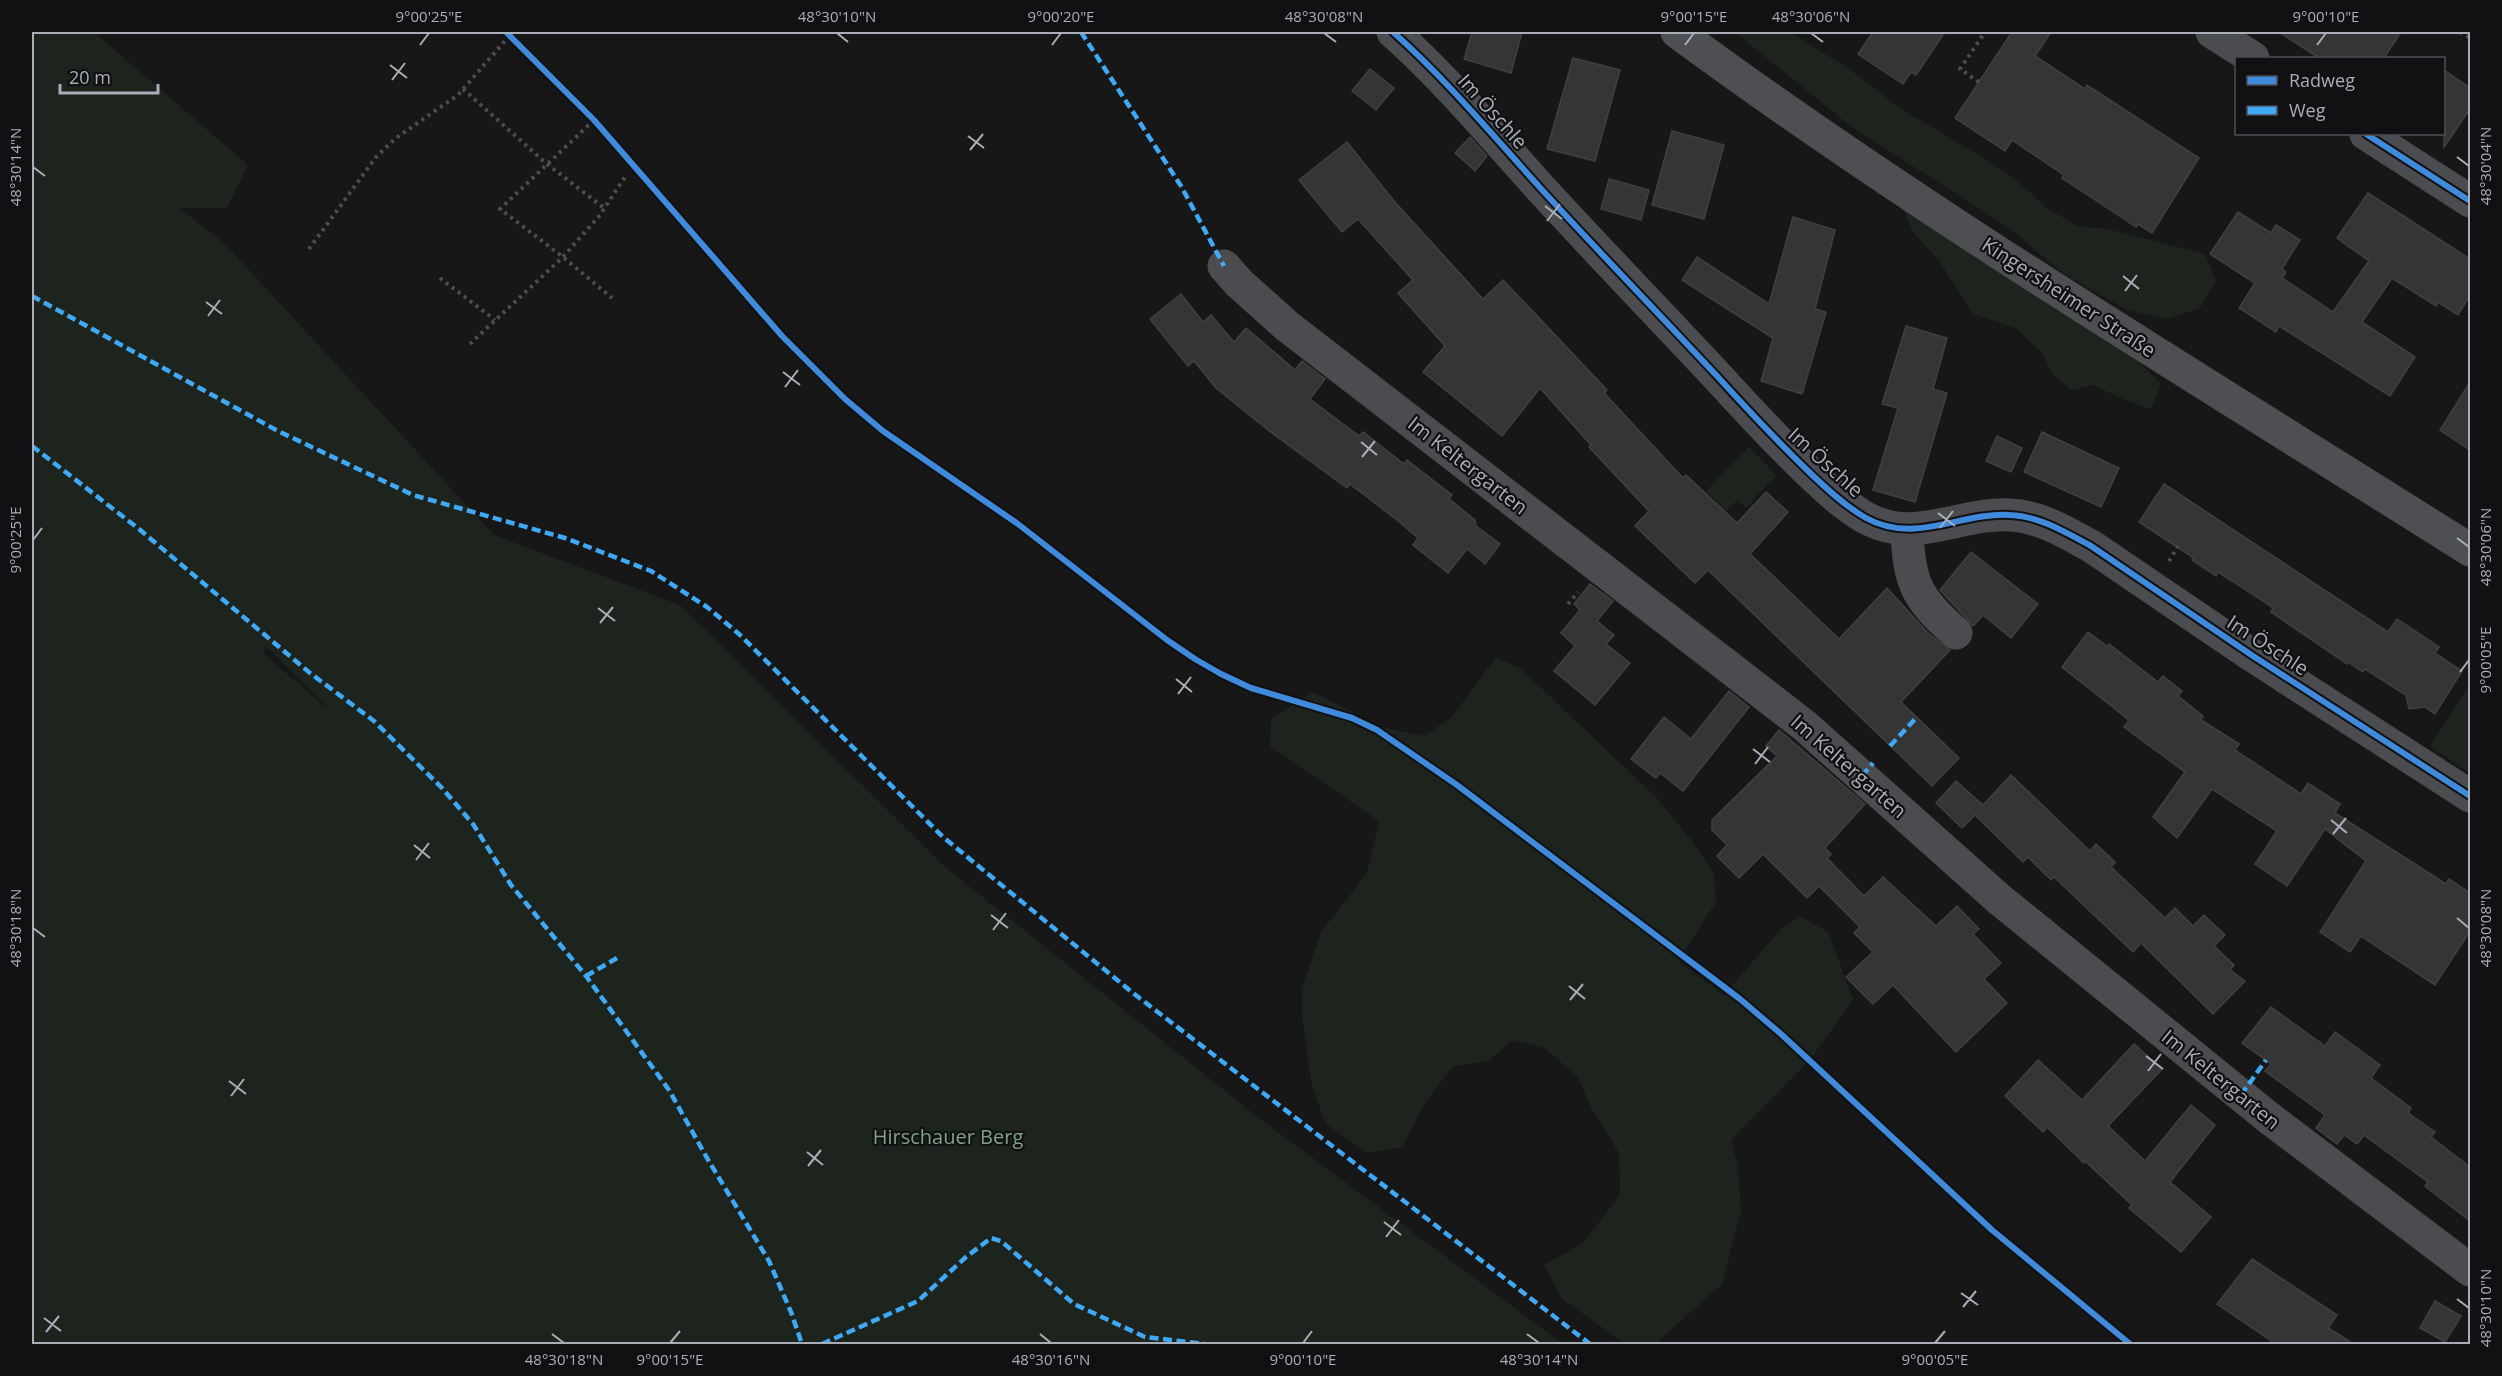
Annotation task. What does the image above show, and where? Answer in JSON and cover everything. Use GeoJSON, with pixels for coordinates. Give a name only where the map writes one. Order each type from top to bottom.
{"type":"FeatureCollection","features":[{"type":"Feature","properties":{"kind":"main road","name":"Kingersheimer Straße"},"geometry":{"type":"LineString","coordinates":[[1677,32],[1831,141],[2050,286],[2470,550]]}},
{"type":"Feature","properties":{"kind":"street","name":"Im Öschle"},"geometry":{"type":"LineString","coordinates":[[1393,32],[1436,73],[1593,246],[1804,467],[1835,496],[1866,518],[1885,526],[1906,530],[2010,514],[2035,519],[2062,530],[2091,546],[2253,656],[2470,796]]}},
{"type":"Feature","properties":{"kind":"street"},"geometry":{"type":"LineString","coordinates":[[2212,32],[2251,57]]}},
{"type":"Feature","properties":{"kind":"street"},"geometry":{"type":"LineString","coordinates":[[2368,135],[2470,201]]}},
{"type":"Feature","properties":{"kind":"street","name":"Im Keltergarten"},"geometry":{"type":"LineString","coordinates":[[1224,266],[1239,283],[1287,326],[1806,726],[1991,892],[2177,1044],[2337,1171],[2470,1270]]}},
{"type":"Feature","properties":{"kind":"street"},"geometry":{"type":"LineString","coordinates":[[1906,530],[1908,562],[1915,587],[1929,610],[1956,633]]}},
{"type":"Feature","properties":{"kind":"path"},"geometry":{"type":"LineString","coordinates":[[1979,82],[1960,69],[1985,32]]}},
{"type":"Feature","properties":{"kind":"path"},"geometry":{"type":"LineString","coordinates":[[2460,32],[2470,38]]}},
{"type":"Feature","properties":{"kind":"path"},"geometry":{"type":"LineString","coordinates":[[309,249],[376,158],[396,138],[458,95],[510,35]]}},
{"type":"Feature","properties":{"kind":"path"},"geometry":{"type":"LineString","coordinates":[[463,89],[547,164],[604,208]]}},
{"type":"Feature","properties":{"kind":"path"},"geometry":{"type":"LineString","coordinates":[[594,120],[500,209],[612,298]]}},
{"type":"Feature","properties":{"kind":"path"},"geometry":{"type":"LineString","coordinates":[[470,344],[563,257],[604,208],[625,177]]}},
{"type":"Feature","properties":{"kind":"path"},"geometry":{"type":"LineString","coordinates":[[440,278],[495,320]]}},
{"type":"Feature","properties":{"kind":"path"},"geometry":{"type":"LineString","coordinates":[[2174,553],[2178,546]]}},
{"type":"Feature","properties":{"kind":"green space","name":"Hirschauer Berg"},"geometry":{"type":"Polygon","coordinates":[[[32,32],[94,32],[248,165],[227,208],[179,208],[225,244],[494,535],[680,605],[945,867],[1255,1115],[1563,1344],[32,1344],[32,32]],[[266,646],[263,653],[328,708],[266,646]]]}},
{"type":"Feature","properties":{"kind":"green space"},"geometry":{"type":"Polygon","coordinates":[[[1735,32],[1790,32],[1849,69],[1903,110],[1992,163],[2016,180],[2048,209],[2078,226],[2107,229],[2205,254],[2216,281],[2200,308],[2167,319],[2127,310],[2058,270],[2015,232],[1849,125],[1735,32]]]}},
{"type":"Feature","properties":{"kind":"green space"},"geometry":{"type":"Polygon","coordinates":[[[1903,209],[2137,360],[2161,384],[2151,409],[2093,385],[2072,390],[2054,376],[2042,353],[2016,328],[1973,314],[1940,262],[1914,233],[1903,209]]]}},
{"type":"Feature","properties":{"kind":"green space"},"geometry":{"type":"Polygon","coordinates":[[[1749,447],[1776,475],[1746,508],[1737,500],[1726,511],[1706,491],[1749,447]]]}},
{"type":"Feature","properties":{"kind":"green space"},"geometry":{"type":"Polygon","coordinates":[[[1496,657],[1521,669],[1655,796],[1691,840],[1714,873],[1716,902],[1678,961],[1724,995],[1782,928],[1801,916],[1829,933],[1853,1000],[1809,1061],[1731,1140],[1738,1166],[1741,1211],[1722,1284],[1655,1344],[1626,1344],[1562,1299],[1544,1265],[1584,1242],[1620,1195],[1619,1153],[1591,1107],[1577,1076],[1543,1047],[1512,1040],[1489,1061],[1453,1066],[1425,1103],[1402,1147],[1367,1153],[1326,1124],[1312,1086],[1302,1016],[1302,989],[1321,932],[1367,873],[1379,821],[1270,746],[1271,718],[1313,692],[1381,727],[1424,736],[1451,718],[1496,657]]]}},
{"type":"Feature","properties":{"kind":"green space"},"geometry":{"type":"Polygon","coordinates":[[[2470,684],[2470,773],[2430,746],[2470,684]]]}},
{"type":"Feature","properties":{"kind":"building"},"geometry":{"type":"Polygon","coordinates":[[[1472,32],[1522,32],[1511,73],[1464,59],[1472,32]]]}},
{"type":"Feature","properties":{"kind":"building"},"geometry":{"type":"Polygon","coordinates":[[[1873,32],[1945,32],[1916,75],[1911,72],[1903,84],[1858,54],[1873,32]]]}},
{"type":"Feature","properties":{"kind":"building"},"geometry":{"type":"Polygon","coordinates":[[[2012,32],[2051,32],[2035,56],[2085,89],[2087,85],[2199,158],[2152,233],[2138,224],[2136,227],[2062,178],[2064,175],[2012,140],[2005,151],[1955,118],[2012,32]]]}},
{"type":"Feature","properties":{"kind":"building"},"geometry":{"type":"Polygon","coordinates":[[[2279,32],[2401,32],[2385,57],[2317,57],[2279,32]]]}},
{"type":"Feature","properties":{"kind":"building"},"geometry":{"type":"Polygon","coordinates":[[[1573,58],[1620,70],[1595,161],[1547,149],[1573,58]]]}},
{"type":"Feature","properties":{"kind":"building"},"geometry":{"type":"Polygon","coordinates":[[[1370,69],[1394,88],[1376,110],[1352,91],[1370,69]]]}},
{"type":"Feature","properties":{"kind":"building"},"geometry":{"type":"Polygon","coordinates":[[[2445,71],[2470,88],[2470,109],[2444,147],[2445,71]]]}},
{"type":"Feature","properties":{"kind":"building"},"geometry":{"type":"Polygon","coordinates":[[[1672,131],[1724,145],[1704,219],[1652,205],[1672,131]]]}},
{"type":"Feature","properties":{"kind":"building"},"geometry":{"type":"Polygon","coordinates":[[[1470,137],[1487,156],[1475,171],[1455,153],[1470,137]]]}},
{"type":"Feature","properties":{"kind":"building"},"geometry":{"type":"Polygon","coordinates":[[[1347,142],[1394,201],[1483,299],[1503,280],[1607,390],[1604,393],[1683,478],[1686,475],[1737,523],[1766,492],[1788,512],[1750,554],[1839,639],[1887,588],[1929,634],[1950,650],[1901,702],[1959,758],[1932,786],[1708,570],[1695,583],[1635,526],[1649,511],[1589,447],[1591,445],[1540,388],[1502,436],[1423,372],[1445,346],[1398,293],[1413,280],[1358,219],[1342,232],[1299,180],[1347,142]]]}},
{"type":"Feature","properties":{"kind":"building"},"geometry":{"type":"Polygon","coordinates":[[[1609,179],[1649,190],[1641,220],[1601,209],[1609,179]]]}},
{"type":"Feature","properties":{"kind":"building"},"geometry":{"type":"Polygon","coordinates":[[[2368,193],[2470,259],[2470,295],[2458,315],[2438,302],[2436,306],[2392,278],[2362,322],[2415,357],[2390,396],[2279,326],[2276,332],[2239,308],[2255,283],[2210,254],[2238,212],[2271,233],[2276,225],[2300,240],[2282,269],[2286,272],[2282,278],[2333,312],[2369,261],[2337,238],[2368,193]]]}},
{"type":"Feature","properties":{"kind":"building"},"geometry":{"type":"Polygon","coordinates":[[[1793,217],[1835,230],[1815,309],[1826,312],[1802,394],[1761,381],[1773,338],[1682,280],[1697,257],[1769,304],[1793,217]]]}},
{"type":"Feature","properties":{"kind":"building"},"geometry":{"type":"Polygon","coordinates":[[[1181,294],[1203,322],[1211,315],[1234,342],[1246,328],[1295,370],[1302,361],[1325,379],[1310,399],[1359,436],[1363,432],[1404,464],[1407,460],[1452,495],[1449,499],[1475,520],[1476,526],[1500,544],[1485,564],[1467,549],[1448,573],[1413,545],[1418,538],[1397,520],[1350,484],[1347,488],[1268,430],[1216,388],[1194,361],[1188,366],[1150,319],[1181,294]]]}},
{"type":"Feature","properties":{"kind":"building"},"geometry":{"type":"Polygon","coordinates":[[[1906,326],[1947,338],[1933,389],[1947,393],[1915,502],[1873,490],[1898,408],[1882,404],[1906,326]]]}},
{"type":"Feature","properties":{"kind":"building"},"geometry":{"type":"Polygon","coordinates":[[[2470,382],[2470,450],[2440,430],[2470,382]]]}},
{"type":"Feature","properties":{"kind":"building"},"geometry":{"type":"Polygon","coordinates":[[[2042,432],[2119,468],[2101,507],[2024,472],[2042,432]]]}},
{"type":"Feature","properties":{"kind":"building"},"geometry":{"type":"Polygon","coordinates":[[[1997,436],[2022,448],[2011,472],[1986,461],[1997,436]]]}},
{"type":"Feature","properties":{"kind":"building"},"geometry":{"type":"Polygon","coordinates":[[[2164,484],[2388,632],[2397,619],[2439,647],[2435,653],[2462,671],[2435,714],[2425,707],[2409,709],[2406,695],[2365,669],[2363,672],[2348,662],[2347,664],[2271,612],[2273,608],[2218,572],[2216,576],[2192,560],[2194,558],[2139,522],[2164,484]]]}},
{"type":"Feature","properties":{"kind":"building"},"geometry":{"type":"Polygon","coordinates":[[[1971,552],[2038,604],[2011,638],[1983,615],[1973,626],[1940,590],[1971,552]]]}},
{"type":"Feature","properties":{"kind":"building"},"geometry":{"type":"Polygon","coordinates":[[[1590,584],[1613,601],[1597,621],[1614,635],[1606,644],[1630,663],[1595,705],[1554,671],[1575,646],[1561,633],[1580,610],[1574,604],[1590,584]]]}},
{"type":"Feature","properties":{"kind":"building"},"geometry":{"type":"Polygon","coordinates":[[[2088,632],[2108,647],[2109,644],[2158,682],[2163,676],[2182,691],[2178,696],[2203,716],[2201,720],[2239,744],[2235,750],[2301,794],[2308,783],[2340,804],[2335,813],[2446,884],[2449,879],[2470,893],[2470,931],[2435,985],[2361,936],[2350,952],[2320,932],[2366,861],[2325,829],[2287,886],[2255,864],[2277,831],[2212,789],[2177,838],[2153,817],[2185,772],[2124,727],[2129,720],[2062,667],[2088,632]]]}},
{"type":"Feature","properties":{"kind":"building"},"geometry":{"type":"Polygon","coordinates":[[[1729,691],[1749,707],[1683,791],[1660,773],[1656,778],[1631,759],[1664,717],[1691,739],[1729,691]]]}},
{"type":"Feature","properties":{"kind":"building"},"geometry":{"type":"Polygon","coordinates":[[[1779,730],[1865,804],[1825,848],[1831,854],[1827,858],[1864,896],[1883,877],[1936,926],[1957,906],[1979,929],[1973,934],[2001,963],[1984,979],[2007,1003],[1956,1052],[1893,985],[1873,1004],[1846,977],[1873,952],[1854,933],[1860,927],[1819,886],[1807,898],[1763,854],[1739,878],[1717,856],[1727,845],[1712,830],[1712,820],[1777,756],[1766,746],[1779,730]]]}},
{"type":"Feature","properties":{"kind":"building"},"geometry":{"type":"Polygon","coordinates":[[[2011,775],[2090,851],[2096,844],[2115,862],[2111,867],[2165,918],[2175,908],[2193,926],[2204,915],[2225,935],[2214,946],[2234,965],[2230,970],[2245,981],[2213,1014],[2141,943],[2133,952],[2054,877],[2051,880],[2028,857],[2023,862],[1975,815],[1962,828],[1936,803],[1956,781],[1983,805],[2011,775]]]}},
{"type":"Feature","properties":{"kind":"building"},"geometry":{"type":"Polygon","coordinates":[[[2271,1007],[2325,1046],[2335,1032],[2380,1065],[2371,1078],[2411,1108],[2408,1113],[2435,1132],[2431,1137],[2470,1167],[2470,1221],[2425,1186],[2428,1182],[2364,1135],[2357,1144],[2344,1135],[2337,1144],[2316,1128],[2325,1115],[2265,1071],[2271,1064],[2242,1043],[2271,1007]]]}},
{"type":"Feature","properties":{"kind":"building"},"geometry":{"type":"Polygon","coordinates":[[[2134,1044],[2162,1069],[2108,1126],[2145,1161],[2191,1105],[2215,1125],[2170,1182],[2211,1217],[2181,1252],[2129,1208],[2132,1205],[2047,1127],[2043,1132],[2005,1096],[2038,1060],[2082,1100],[2134,1044]]]}},
{"type":"Feature","properties":{"kind":"building"},"geometry":{"type":"Polygon","coordinates":[[[2252,1259],[2337,1315],[2328,1328],[2354,1344],[2276,1344],[2217,1304],[2252,1259]]]}},
{"type":"Feature","properties":{"kind":"building"},"geometry":{"type":"Polygon","coordinates":[[[2435,1301],[2461,1316],[2445,1342],[2420,1328],[2435,1301]]]}},
{"type":"Feature","properties":{"kind":"marked path"},"geometry":{"type":"LineString","coordinates":[[1081,32],[1181,186],[1224,266]]}},
{"type":"Feature","properties":{"kind":"marked path"},"geometry":{"type":"LineString","coordinates":[[32,296],[278,431],[413,495],[565,538],[651,571],[707,607],[739,634],[943,837],[1133,993],[1590,1344]]}},
{"type":"Feature","properties":{"kind":"marked path"},"geometry":{"type":"LineString","coordinates":[[32,446],[139,529],[310,673],[374,721],[442,788],[473,824],[511,885],[586,976],[669,1090],[769,1261],[802,1344]]}},
{"type":"Feature","properties":{"kind":"marked path"},"geometry":{"type":"LineString","coordinates":[[1890,746],[1917,717]]}},
{"type":"Feature","properties":{"kind":"marked path"},"geometry":{"type":"LineString","coordinates":[[1862,776],[1873,763]]}},
{"type":"Feature","properties":{"kind":"marked path"},"geometry":{"type":"LineString","coordinates":[[586,976],[617,958]]}},
{"type":"Feature","properties":{"kind":"marked path"},"geometry":{"type":"LineString","coordinates":[[2241,1095],[2266,1060]]}},
{"type":"Feature","properties":{"kind":"marked path"},"geometry":{"type":"LineString","coordinates":[[822,1344],[918,1301],[966,1257],[991,1238],[1001,1241],[1074,1304],[1145,1337],[1205,1344]]}},
{"type":"Feature","properties":{"kind":"cycle path"},"geometry":{"type":"LineString","coordinates":[[506,32],[594,120],[782,336],[845,399],[883,431],[1018,524],[1167,640],[1195,659],[1251,688],[1352,718],[1377,730],[1457,785],[1740,999],[1781,1034],[1992,1230],[2130,1344]]}},
{"type":"Feature","properties":{"kind":"cycle path"},"geometry":{"type":"LineString","coordinates":[[1393,32],[1452,89],[1565,215],[1774,437],[1836,497],[1851,508],[1884,526],[1902,528],[1938,526],[1991,515],[2021,516],[2052,526],[2091,546],[2253,656],[2470,796]]}},
{"type":"Feature","properties":{"kind":"cycle path"},"geometry":{"type":"LineString","coordinates":[[2368,135],[2470,201]]}}]}
